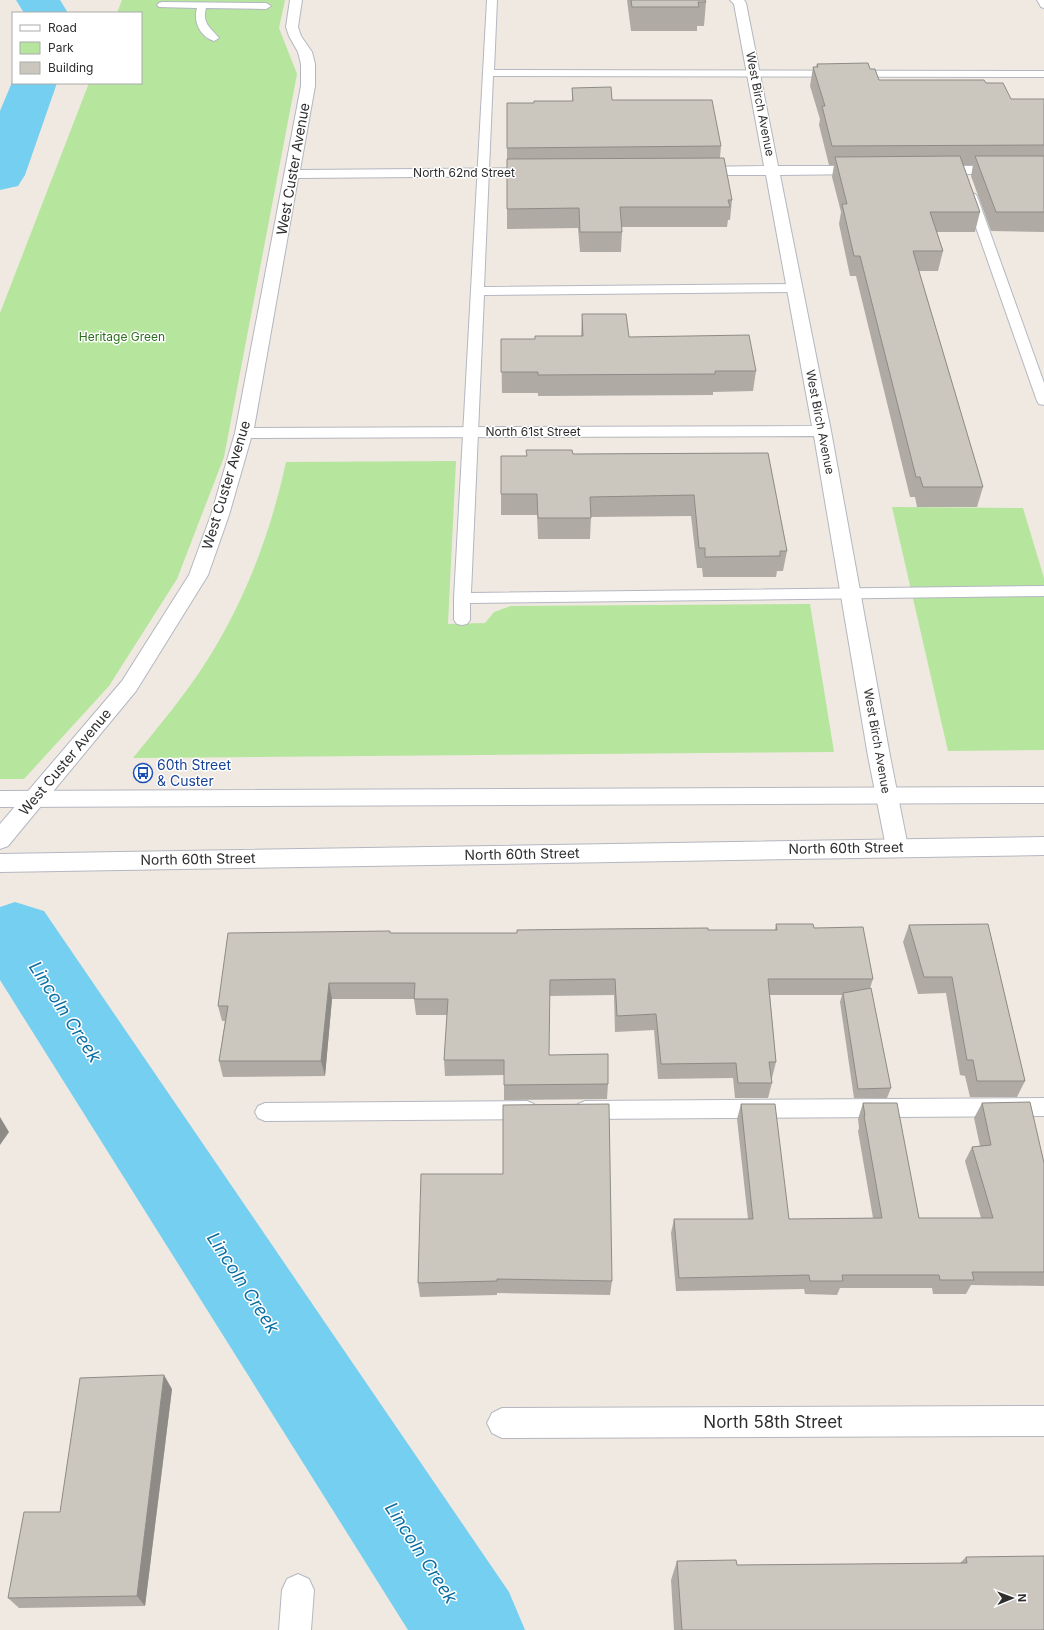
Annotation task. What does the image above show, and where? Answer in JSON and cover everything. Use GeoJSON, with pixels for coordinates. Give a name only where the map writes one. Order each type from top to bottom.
{"type":"FeatureCollection","features":[{"type":"Feature","properties":{"kind":"street","name":"West Custer Avenue"},"geometry":{"type":"LineString","coordinates":[[0,840],[129,686],[198,575],[220,515],[244,433],[293,174],[308,86],[308,64],[305,52],[295,36],[292,27],[296,0]]}},
{"type":"Feature","properties":{"kind":"street","name":"West Birch Avenue"},"geometry":{"type":"LineString","coordinates":[[736,0],[740,3],[795,288],[822,431],[886,796],[897,847]]}},
{"type":"Feature","properties":{"kind":"street"},"geometry":{"type":"LineString","coordinates":[[686,171],[874,170]]}},
{"type":"Feature","properties":{"kind":"street"},"geometry":{"type":"LineString","coordinates":[[922,170],[965,179],[1044,170]]}},
{"type":"Feature","properties":{"kind":"street","name":"North 62nd Street"},"geometry":{"type":"LineString","coordinates":[[293,174],[554,172]]}},
{"type":"Feature","properties":{"kind":"street","name":"North 61st Street"},"geometry":{"type":"LineString","coordinates":[[244,433],[822,431]]}},
{"type":"Feature","properties":{"kind":"street"},"geometry":{"type":"LineString","coordinates":[[0,799],[1044,795]]}},
{"type":"Feature","properties":{"kind":"street","name":"North 60th Street"},"geometry":{"type":"LineString","coordinates":[[0,863],[897,847],[1044,846]]}},
{"type":"Feature","properties":{"kind":"street","name":"North 58th Street"},"geometry":{"type":"LineString","coordinates":[[502,1423],[1044,1421]]}},
{"type":"Feature","properties":{"kind":"street"},"geometry":{"type":"LineString","coordinates":[[295,1630],[298,1590]]}},
{"type":"Feature","properties":{"kind":"lane"},"geometry":{"type":"LineString","coordinates":[[462,620],[492,0]]}},
{"type":"Feature","properties":{"kind":"lane"},"geometry":{"type":"LineString","coordinates":[[1042,0],[1044,5]]}},
{"type":"Feature","properties":{"kind":"lane"},"geometry":{"type":"LineString","coordinates":[[162,5],[266,6]]}},
{"type":"Feature","properties":{"kind":"lane"},"geometry":{"type":"LineString","coordinates":[[202,6],[199,21],[205,31],[214,38]]}},
{"type":"Feature","properties":{"kind":"lane"},"geometry":{"type":"LineString","coordinates":[[489,73],[1044,74]]}},
{"type":"Feature","properties":{"kind":"lane"},"geometry":{"type":"LineString","coordinates":[[965,179],[1044,401]]}},
{"type":"Feature","properties":{"kind":"lane"},"geometry":{"type":"LineString","coordinates":[[478,290],[795,288]]}},
{"type":"Feature","properties":{"kind":"lane"},"geometry":{"type":"LineString","coordinates":[[462,598],[1044,591]]}},
{"type":"Feature","properties":{"kind":"lane"},"geometry":{"type":"LineString","coordinates":[[567,1110],[1044,1107]]}},
{"type":"Feature","properties":{"kind":"lane"},"geometry":{"type":"LineString","coordinates":[[265,1112],[543,1110]]}},
{"type":"Feature","properties":{"kind":"green space","name":"Heritage Green"},"geometry":{"type":"Polygon","coordinates":[[[122,0],[285,0],[279,28],[297,74],[224,457],[177,579],[109,686],[24,779],[0,779],[0,313],[89,84],[142,84],[142,12],[117,12],[122,0]]]}},
{"type":"Feature","properties":{"kind":"green space"},"geometry":{"type":"Polygon","coordinates":[[[456,461],[448,624],[485,623],[494,612],[511,606],[810,604],[834,752],[133,758],[191,685],[222,636],[256,564],[273,514],[286,462],[456,461]]]}},
{"type":"Feature","properties":{"kind":"green space"},"geometry":{"type":"Polygon","coordinates":[[[892,507],[1023,508],[1044,578],[1044,750],[948,751],[892,507]]]}},
{"type":"Feature","properties":{"kind":"building"},"geometry":{"type":"Polygon","coordinates":[[[631,0],[705,0],[706,2],[698,2],[699,7],[632,7],[631,0]]]}},
{"type":"Feature","properties":{"kind":"building"},"geometry":{"type":"Polygon","coordinates":[[[868,63],[870,69],[875,69],[879,80],[984,80],[986,83],[1003,83],[1011,99],[1044,99],[1044,145],[832,146],[822,106],[825,106],[813,67],[818,67],[817,64],[868,63]]]}},
{"type":"Feature","properties":{"kind":"building"},"geometry":{"type":"Polygon","coordinates":[[[611,87],[612,100],[712,100],[721,146],[507,148],[507,103],[573,101],[572,88],[611,87]]]}},
{"type":"Feature","properties":{"kind":"building"},"geometry":{"type":"Polygon","coordinates":[[[960,156],[980,212],[930,212],[943,251],[913,251],[983,487],[923,487],[920,477],[916,477],[860,256],[854,256],[842,204],[847,204],[835,157],[960,156]]]}},
{"type":"Feature","properties":{"kind":"building"},"geometry":{"type":"Polygon","coordinates":[[[975,156],[1044,156],[1044,212],[996,212],[975,156]]]}},
{"type":"Feature","properties":{"kind":"building"},"geometry":{"type":"Polygon","coordinates":[[[724,158],[732,200],[728,200],[730,207],[620,207],[622,232],[580,232],[579,208],[507,209],[507,159],[724,158]]]}},
{"type":"Feature","properties":{"kind":"building"},"geometry":{"type":"Polygon","coordinates":[[[582,314],[626,314],[629,337],[749,335],[756,371],[715,371],[715,374],[538,375],[538,372],[501,372],[501,339],[535,339],[535,336],[583,336],[582,314]]]}},
{"type":"Feature","properties":{"kind":"building"},"geometry":{"type":"Polygon","coordinates":[[[526,450],[572,450],[573,454],[768,453],[787,551],[780,551],[780,556],[705,557],[705,548],[699,548],[694,495],[590,497],[591,518],[538,518],[537,494],[501,494],[501,456],[527,456],[526,450]]]}},
{"type":"Feature","properties":{"kind":"building"},"geometry":{"type":"Polygon","coordinates":[[[776,924],[813,924],[814,928],[863,927],[873,979],[768,979],[776,1062],[769,1062],[772,1083],[738,1083],[736,1063],[661,1064],[656,1014],[617,1016],[615,979],[550,980],[549,1055],[608,1054],[608,1084],[504,1085],[504,1060],[444,1060],[448,999],[414,999],[415,983],[329,983],[321,1061],[219,1061],[228,1006],[218,1006],[228,933],[390,931],[390,933],[517,933],[517,930],[708,928],[708,930],[777,930],[776,924]]]}},
{"type":"Feature","properties":{"kind":"building"},"geometry":{"type":"Polygon","coordinates":[[[988,924],[1025,1081],[977,1081],[973,1060],[967,1060],[952,977],[924,977],[909,925],[988,924]]]}},
{"type":"Feature","properties":{"kind":"building"},"geometry":{"type":"Polygon","coordinates":[[[871,988],[891,1088],[858,1089],[843,993],[871,988]]]}},
{"type":"Feature","properties":{"kind":"building"},"geometry":{"type":"Polygon","coordinates":[[[1030,1102],[1044,1163],[1044,1272],[972,1272],[974,1280],[940,1280],[939,1275],[842,1275],[843,1281],[810,1281],[809,1275],[679,1278],[674,1219],[753,1219],[741,1104],[775,1104],[789,1219],[882,1218],[863,1103],[897,1103],[919,1218],[993,1218],[972,1147],[991,1145],[982,1103],[1030,1102]]]}},
{"type":"Feature","properties":{"kind":"building"},"geometry":{"type":"Polygon","coordinates":[[[609,1104],[612,1281],[497,1279],[497,1281],[418,1283],[421,1174],[503,1174],[503,1105],[609,1104]]]}},
{"type":"Feature","properties":{"kind":"building"},"geometry":{"type":"Polygon","coordinates":[[[164,1375],[137,1596],[8,1598],[24,1512],[60,1512],[80,1378],[164,1375]]]}},
{"type":"Feature","properties":{"kind":"building"},"geometry":{"type":"Polygon","coordinates":[[[1044,1556],[1044,1630],[682,1630],[677,1561],[736,1560],[737,1565],[967,1563],[966,1557],[1044,1556]]]}},
{"type":"Feature","properties":{"kind":"waterway","name":"Lincoln Creek"},"geometry":{"type":"LineString","coordinates":[[38,0],[45,12]]}},
{"type":"Feature","properties":{"kind":"waterway","name":"Lincoln Creek"},"geometry":{"type":"LineString","coordinates":[[0,175],[34,84]]}},
{"type":"Feature","properties":{"kind":"waterway","name":"Lincoln Creek"},"geometry":{"type":"LineString","coordinates":[[15,935],[471,1630]]}},
{"type":"Feature","properties":{"kind":"place","name":"60th Street & Custer"},"geometry":{"type":"Point","coordinates":[143,773]}}]}
